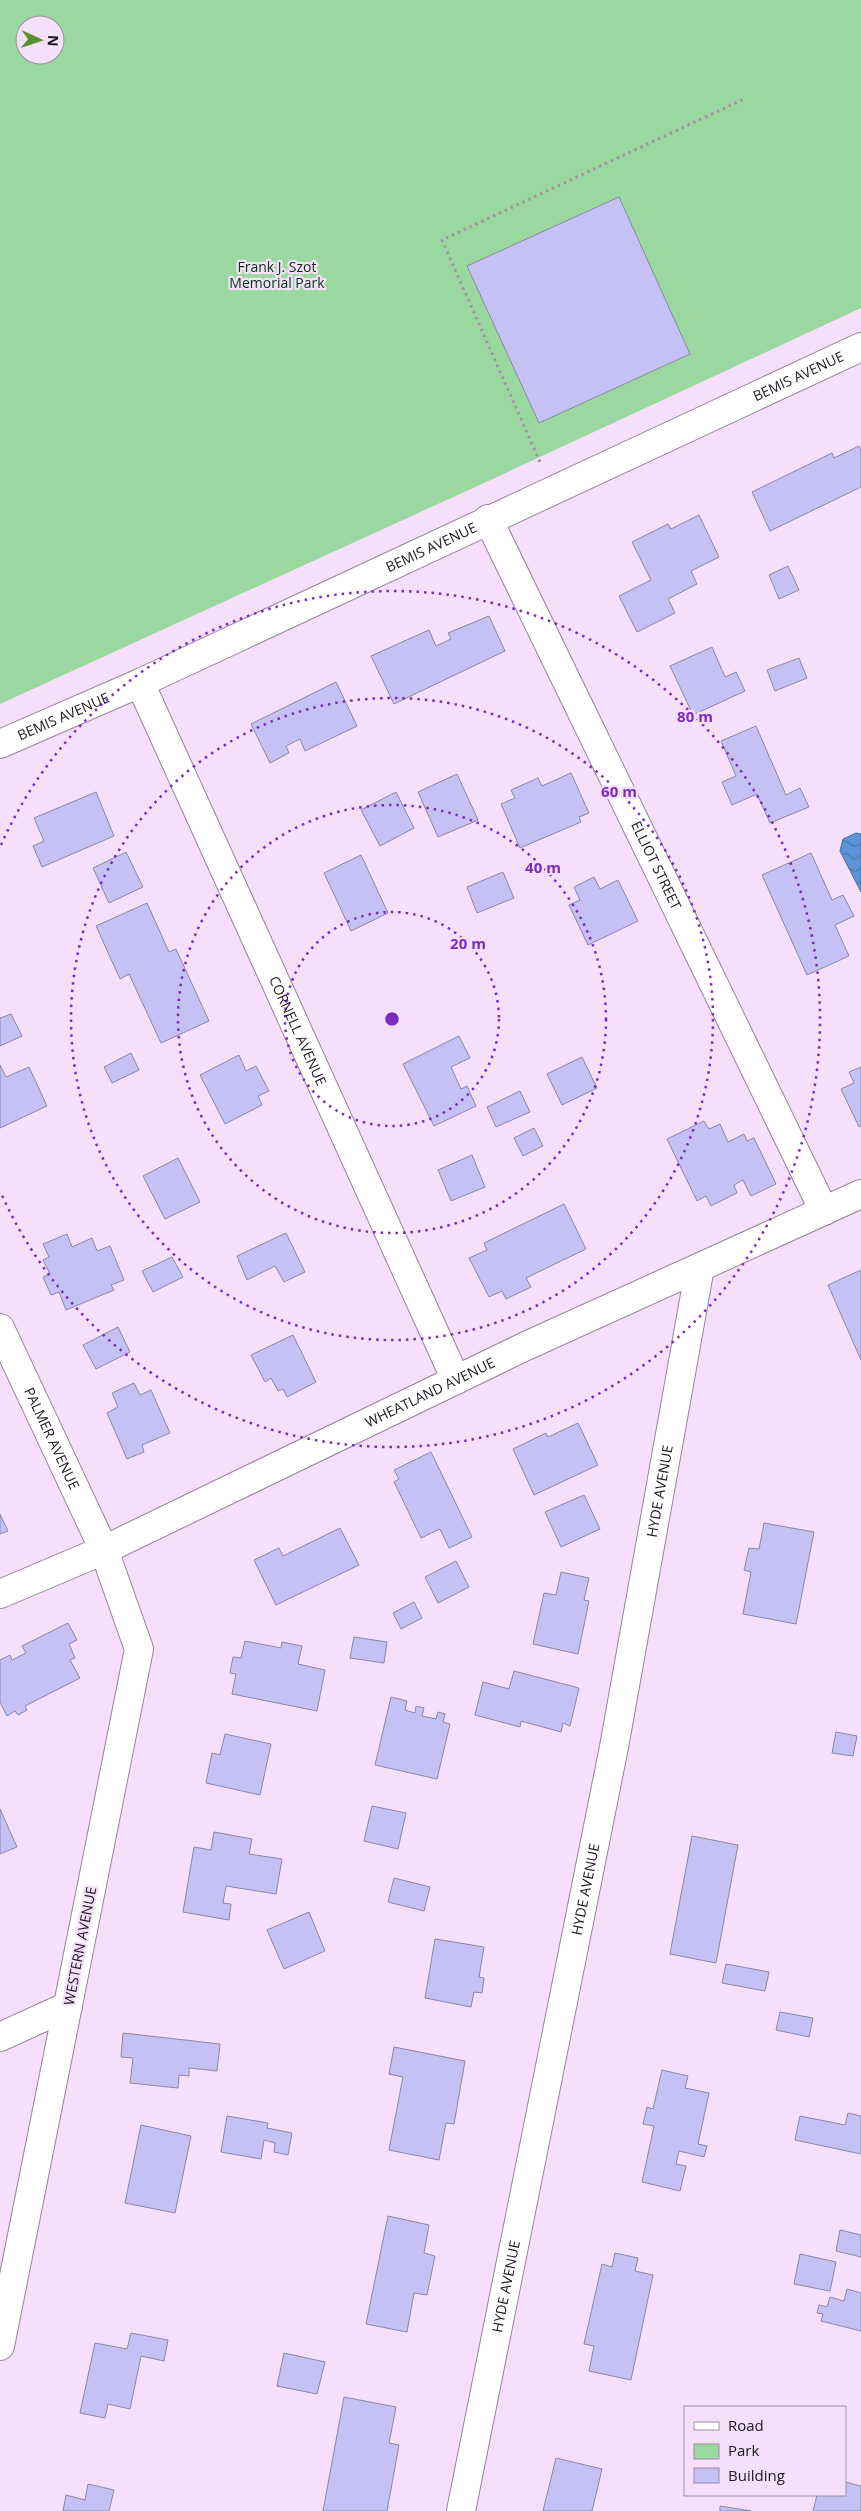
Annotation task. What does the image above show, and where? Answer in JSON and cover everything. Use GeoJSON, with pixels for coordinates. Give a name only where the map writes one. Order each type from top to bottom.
{"type":"FeatureCollection","features":[{"type":"Feature","properties":{"kind":"street","name":"BEMIS AVENUE"},"geometry":{"type":"LineString","coordinates":[[0,744],[140,683],[488,519],[861,347]]}},
{"type":"Feature","properties":{"kind":"street","name":"ELLIOT STREET"},"geometry":{"type":"LineString","coordinates":[[488,519],[824,1211]]}},
{"type":"Feature","properties":{"kind":"street","name":"CORNELL AVENUE"},"geometry":{"type":"LineString","coordinates":[[140,683],[456,1380]]}},
{"type":"Feature","properties":{"kind":"street","name":"WHEATLAND AVENUE"},"geometry":{"type":"LineString","coordinates":[[0,1594],[104,1550],[456,1380],[861,1194]]}},
{"type":"Feature","properties":{"kind":"street","name":"HYDE AVENUE"},"geometry":{"type":"LineString","coordinates":[[461,2511],[612,1757],[700,1267]]}},
{"type":"Feature","properties":{"kind":"street","name":"PALMER AVENUE"},"geometry":{"type":"LineString","coordinates":[[0,1328],[104,1550]]}},
{"type":"Feature","properties":{"kind":"street","name":"WESTERN AVENUE"},"geometry":{"type":"LineString","coordinates":[[0,2346],[139,1649],[104,1550]]}},
{"type":"Feature","properties":{"kind":"street"},"geometry":{"type":"LineString","coordinates":[[0,2037],[68,2006]]}},
{"type":"Feature","properties":{"kind":"path"},"geometry":{"type":"LineString","coordinates":[[552,490],[442,240],[744,99]]}},
{"type":"Feature","properties":{"kind":"green space","name":"Frank J. Szot Memorial Park"},"geometry":{"type":"Polygon","coordinates":[[[0,0],[861,0],[861,308],[0,704],[0,0]]]}},
{"type":"Feature","properties":{"kind":"water"},"geometry":{"type":"Polygon","coordinates":[[[856,833],[861,834],[861,892],[840,851],[843,839],[856,833]]]}},
{"type":"Feature","properties":{"kind":"building"},"geometry":{"type":"Polygon","coordinates":[[[619,197],[690,354],[539,423],[467,266],[619,197]]]}},
{"type":"Feature","properties":{"kind":"building"},"geometry":{"type":"Polygon","coordinates":[[[859,446],[861,451],[861,487],[770,531],[752,492],[832,453],[834,458],[859,446]]]}},
{"type":"Feature","properties":{"kind":"building"},"geometry":{"type":"Polygon","coordinates":[[[699,515],[719,557],[691,571],[697,584],[668,599],[675,613],[637,632],[619,596],[651,580],[632,542],[668,524],[671,529],[699,515]]]}},
{"type":"Feature","properties":{"kind":"building"},"geometry":{"type":"Polygon","coordinates":[[[788,566],[799,590],[779,599],[769,575],[788,566]]]}},
{"type":"Feature","properties":{"kind":"building"},"geometry":{"type":"Polygon","coordinates":[[[489,616],[505,651],[394,704],[371,656],[429,630],[436,646],[451,639],[448,633],[489,616]]]}},
{"type":"Feature","properties":{"kind":"building"},"geometry":{"type":"Polygon","coordinates":[[[712,647],[725,677],[736,672],[745,691],[693,715],[670,666],[712,647]]]}},
{"type":"Feature","properties":{"kind":"building"},"geometry":{"type":"Polygon","coordinates":[[[799,658],[807,678],[775,691],[767,670],[799,658]]]}},
{"type":"Feature","properties":{"kind":"building"},"geometry":{"type":"Polygon","coordinates":[[[336,682],[357,726],[305,751],[300,739],[286,746],[289,753],[270,763],[251,724],[336,682]]]}},
{"type":"Feature","properties":{"kind":"building"},"geometry":{"type":"Polygon","coordinates":[[[756,726],[786,795],[800,788],[809,807],[770,823],[757,794],[732,805],[722,782],[736,776],[721,741],[756,726]]]}},
{"type":"Feature","properties":{"kind":"building"},"geometry":{"type":"Polygon","coordinates":[[[571,773],[589,813],[579,817],[581,822],[520,848],[501,804],[515,798],[511,790],[538,778],[542,786],[571,773]]]}},
{"type":"Feature","properties":{"kind":"building"},"geometry":{"type":"Polygon","coordinates":[[[457,774],[478,820],[438,837],[418,792],[457,774]]]}},
{"type":"Feature","properties":{"kind":"building"},"geometry":{"type":"Polygon","coordinates":[[[96,792],[114,836],[42,867],[33,846],[44,841],[34,818],[96,792]]]}},
{"type":"Feature","properties":{"kind":"building"},"geometry":{"type":"Polygon","coordinates":[[[396,792],[414,828],[380,846],[361,810],[396,792]]]}},
{"type":"Feature","properties":{"kind":"building"},"geometry":{"type":"Polygon","coordinates":[[[126,852],[143,887],[109,903],[93,868],[126,852]]]}},
{"type":"Feature","properties":{"kind":"building"},"geometry":{"type":"Polygon","coordinates":[[[811,853],[832,900],[843,895],[854,916],[835,925],[849,956],[807,975],[762,875],[811,853]]]}},
{"type":"Feature","properties":{"kind":"building"},"geometry":{"type":"Polygon","coordinates":[[[361,855],[388,913],[351,931],[324,873],[361,855]]]}},
{"type":"Feature","properties":{"kind":"building"},"geometry":{"type":"Polygon","coordinates":[[[503,872],[514,898],[477,913],[467,887],[503,872]]]}},
{"type":"Feature","properties":{"kind":"building"},"geometry":{"type":"Polygon","coordinates":[[[594,877],[600,889],[618,880],[638,921],[588,945],[569,905],[580,900],[574,887],[594,877]]]}},
{"type":"Feature","properties":{"kind":"building"},"geometry":{"type":"Polygon","coordinates":[[[147,903],[169,952],[176,949],[209,1021],[161,1043],[129,974],[120,979],[96,926],[147,903]]]}},
{"type":"Feature","properties":{"kind":"building"},"geometry":{"type":"Polygon","coordinates":[[[11,1014],[22,1036],[0,1046],[0,1018],[11,1014]]]}},
{"type":"Feature","properties":{"kind":"building"},"geometry":{"type":"Polygon","coordinates":[[[459,1036],[470,1058],[451,1067],[461,1089],[467,1086],[476,1106],[434,1126],[403,1064],[459,1036]]]}},
{"type":"Feature","properties":{"kind":"building"},"geometry":{"type":"Polygon","coordinates":[[[131,1053],[139,1070],[112,1083],[104,1067],[131,1053]]]}},
{"type":"Feature","properties":{"kind":"building"},"geometry":{"type":"Polygon","coordinates":[[[239,1055],[246,1071],[256,1066],[269,1091],[258,1096],[262,1105],[225,1124],[200,1075],[239,1055]]]}},
{"type":"Feature","properties":{"kind":"building"},"geometry":{"type":"Polygon","coordinates":[[[582,1057],[597,1088],[562,1105],[547,1074],[582,1057]]]}},
{"type":"Feature","properties":{"kind":"building"},"geometry":{"type":"Polygon","coordinates":[[[0,1065],[6,1077],[29,1067],[47,1106],[0,1128],[0,1065]]]}},
{"type":"Feature","properties":{"kind":"building"},"geometry":{"type":"Polygon","coordinates":[[[861,1067],[861,1126],[859,1127],[841,1089],[854,1083],[849,1072],[861,1067]]]}},
{"type":"Feature","properties":{"kind":"building"},"geometry":{"type":"Polygon","coordinates":[[[520,1091],[530,1112],[496,1127],[487,1107],[520,1091]]]}},
{"type":"Feature","properties":{"kind":"building"},"geometry":{"type":"Polygon","coordinates":[[[704,1121],[709,1129],[720,1124],[728,1142],[744,1134],[747,1141],[754,1138],[776,1184],[751,1196],[743,1180],[734,1185],[737,1193],[711,1206],[706,1196],[697,1201],[667,1139],[704,1121]]]}},
{"type":"Feature","properties":{"kind":"building"},"geometry":{"type":"Polygon","coordinates":[[[534,1128],[543,1146],[523,1156],[514,1138],[534,1128]]]}},
{"type":"Feature","properties":{"kind":"building"},"geometry":{"type":"Polygon","coordinates":[[[472,1155],[485,1187],[451,1201],[438,1170],[472,1155]]]}},
{"type":"Feature","properties":{"kind":"building"},"geometry":{"type":"Polygon","coordinates":[[[178,1158],[200,1202],[165,1219],[143,1176],[178,1158]]]}},
{"type":"Feature","properties":{"kind":"building"},"geometry":{"type":"Polygon","coordinates":[[[564,1204],[586,1249],[526,1278],[531,1287],[506,1299],[502,1291],[489,1297],[469,1258],[487,1250],[484,1243],[564,1204]]]}},
{"type":"Feature","properties":{"kind":"building"},"geometry":{"type":"Polygon","coordinates":[[[286,1233],[305,1272],[284,1282],[275,1266],[247,1280],[237,1256],[286,1233]]]}},
{"type":"Feature","properties":{"kind":"building"},"geometry":{"type":"Polygon","coordinates":[[[67,1234],[72,1247],[92,1238],[97,1251],[110,1246],[124,1280],[111,1285],[114,1290],[66,1310],[59,1292],[51,1295],[43,1277],[50,1274],[43,1260],[49,1257],[43,1244],[67,1234]]]}},
{"type":"Feature","properties":{"kind":"building"},"geometry":{"type":"Polygon","coordinates":[[[172,1257],[183,1277],[153,1292],[142,1271],[172,1257]]]}},
{"type":"Feature","properties":{"kind":"building"},"geometry":{"type":"Polygon","coordinates":[[[861,1270],[861,1360],[828,1285],[861,1270]]]}},
{"type":"Feature","properties":{"kind":"building"},"geometry":{"type":"Polygon","coordinates":[[[118,1327],[130,1352],[96,1369],[83,1345],[118,1327]]]}},
{"type":"Feature","properties":{"kind":"building"},"geometry":{"type":"Polygon","coordinates":[[[293,1335],[316,1382],[287,1397],[283,1389],[278,1391],[271,1378],[265,1382],[251,1355],[293,1335]]]}},
{"type":"Feature","properties":{"kind":"building"},"geometry":{"type":"Polygon","coordinates":[[[134,1383],[140,1395],[151,1390],[170,1433],[142,1445],[144,1452],[127,1459],[107,1413],[118,1407],[112,1393],[134,1383]]]}},
{"type":"Feature","properties":{"kind":"building"},"geometry":{"type":"Polygon","coordinates":[[[578,1423],[598,1465],[534,1495],[513,1449],[546,1433],[548,1437],[578,1423]]]}},
{"type":"Feature","properties":{"kind":"building"},"geometry":{"type":"Polygon","coordinates":[[[431,1452],[472,1537],[449,1548],[440,1529],[421,1538],[394,1482],[399,1479],[394,1470],[431,1452]]]}},
{"type":"Feature","properties":{"kind":"building"},"geometry":{"type":"Polygon","coordinates":[[[584,1495],[600,1529],[561,1547],[545,1512],[584,1495]]]}},
{"type":"Feature","properties":{"kind":"building"},"geometry":{"type":"Polygon","coordinates":[[[0,1514],[8,1531],[0,1534],[0,1514]]]}},
{"type":"Feature","properties":{"kind":"building"},"geometry":{"type":"Polygon","coordinates":[[[764,1523],[814,1532],[796,1624],[743,1614],[751,1572],[744,1570],[749,1548],[759,1549],[764,1523]]]}},
{"type":"Feature","properties":{"kind":"building"},"geometry":{"type":"Polygon","coordinates":[[[340,1528],[359,1565],[276,1605],[254,1560],[279,1548],[283,1556],[340,1528]]]}},
{"type":"Feature","properties":{"kind":"building"},"geometry":{"type":"Polygon","coordinates":[[[456,1561],[469,1587],[438,1603],[425,1577],[456,1561]]]}},
{"type":"Feature","properties":{"kind":"building"},"geometry":{"type":"Polygon","coordinates":[[[561,1572],[589,1578],[584,1600],[589,1601],[578,1654],[533,1644],[544,1593],[556,1595],[561,1572]]]}},
{"type":"Feature","properties":{"kind":"building"},"geometry":{"type":"Polygon","coordinates":[[[414,1602],[422,1618],[401,1629],[393,1613],[414,1602]]]}},
{"type":"Feature","properties":{"kind":"building"},"geometry":{"type":"Polygon","coordinates":[[[68,1623],[77,1640],[69,1644],[75,1658],[70,1660],[80,1678],[25,1706],[27,1710],[18,1715],[15,1711],[7,1716],[0,1702],[0,1660],[10,1655],[12,1660],[26,1653],[22,1646],[68,1623]]]}},
{"type":"Feature","properties":{"kind":"building"},"geometry":{"type":"Polygon","coordinates":[[[354,1637],[387,1642],[384,1663],[350,1658],[354,1637]]]}},
{"type":"Feature","properties":{"kind":"building"},"geometry":{"type":"Polygon","coordinates":[[[245,1641],[281,1648],[282,1642],[302,1646],[298,1664],[325,1670],[317,1711],[232,1694],[236,1674],[230,1673],[233,1657],[241,1658],[245,1641]]]}},
{"type":"Feature","properties":{"kind":"building"},"geometry":{"type":"Polygon","coordinates":[[[514,1671],[579,1688],[570,1726],[563,1723],[561,1732],[521,1721],[520,1727],[475,1715],[483,1682],[509,1689],[514,1671]]]}},
{"type":"Feature","properties":{"kind":"building"},"geometry":{"type":"Polygon","coordinates":[[[391,1697],[407,1701],[405,1710],[415,1713],[416,1706],[424,1708],[422,1716],[436,1719],[438,1712],[445,1714],[443,1722],[450,1724],[437,1779],[375,1765],[391,1697]]]}},
{"type":"Feature","properties":{"kind":"building"},"geometry":{"type":"Polygon","coordinates":[[[836,1732],[857,1736],[853,1756],[832,1753],[836,1732]]]}},
{"type":"Feature","properties":{"kind":"building"},"geometry":{"type":"Polygon","coordinates":[[[225,1734],[271,1744],[260,1795],[206,1783],[212,1753],[220,1755],[225,1734]]]}},
{"type":"Feature","properties":{"kind":"building"},"geometry":{"type":"Polygon","coordinates":[[[372,1806],[406,1813],[398,1849],[364,1841],[372,1806]]]}},
{"type":"Feature","properties":{"kind":"building"},"geometry":{"type":"Polygon","coordinates":[[[0,1809],[17,1847],[0,1854],[0,1809]]]}},
{"type":"Feature","properties":{"kind":"building"},"geometry":{"type":"Polygon","coordinates":[[[214,1832],[252,1839],[249,1854],[282,1859],[276,1894],[226,1886],[223,1903],[231,1904],[229,1920],[183,1912],[194,1847],[211,1850],[214,1832]]]}},
{"type":"Feature","properties":{"kind":"building"},"geometry":{"type":"Polygon","coordinates":[[[692,1836],[738,1845],[716,1963],[670,1954],[692,1836]]]}},
{"type":"Feature","properties":{"kind":"building"},"geometry":{"type":"Polygon","coordinates":[[[394,1878],[430,1887],[424,1911],[388,1902],[394,1878]]]}},
{"type":"Feature","properties":{"kind":"building"},"geometry":{"type":"Polygon","coordinates":[[[309,1912],[325,1951],[284,1969],[267,1930],[309,1912]]]}},
{"type":"Feature","properties":{"kind":"building"},"geometry":{"type":"Polygon","coordinates":[[[435,1939],[484,1947],[479,1977],[484,1978],[482,1993],[474,1992],[471,2007],[425,1998],[435,1939]]]}},
{"type":"Feature","properties":{"kind":"building"},"geometry":{"type":"Polygon","coordinates":[[[726,1964],[769,1972],[765,1991],[722,1983],[726,1964]]]}},
{"type":"Feature","properties":{"kind":"building"},"geometry":{"type":"Polygon","coordinates":[[[780,2012],[813,2018],[809,2037],[776,2030],[780,2012]]]}},
{"type":"Feature","properties":{"kind":"building"},"geometry":{"type":"Polygon","coordinates":[[[123,2033],[220,2044],[217,2071],[189,2068],[189,2076],[179,2075],[178,2088],[130,2083],[133,2058],[121,2057],[123,2033]]]}},
{"type":"Feature","properties":{"kind":"building"},"geometry":{"type":"Polygon","coordinates":[[[394,2047],[465,2061],[454,2124],[446,2123],[439,2160],[389,2150],[403,2077],[389,2074],[394,2047]]]}},
{"type":"Feature","properties":{"kind":"building"},"geometry":{"type":"Polygon","coordinates":[[[662,2070],[688,2076],[685,2088],[709,2093],[698,2144],[707,2146],[704,2157],[679,2151],[676,2164],[686,2166],[680,2191],[642,2182],[654,2126],[643,2124],[647,2107],[653,2109],[662,2070]]]}},
{"type":"Feature","properties":{"kind":"building"},"geometry":{"type":"Polygon","coordinates":[[[848,2113],[861,2116],[861,2154],[795,2140],[800,2116],[845,2125],[848,2113]]]}},
{"type":"Feature","properties":{"kind":"building"},"geometry":{"type":"Polygon","coordinates":[[[227,2116],[268,2123],[267,2128],[292,2133],[288,2155],[274,2152],[275,2143],[264,2140],[261,2159],[221,2152],[227,2116]]]}},
{"type":"Feature","properties":{"kind":"building"},"geometry":{"type":"Polygon","coordinates":[[[141,2125],[191,2136],[175,2213],[125,2203],[141,2125]]]}},
{"type":"Feature","properties":{"kind":"building"},"geometry":{"type":"Polygon","coordinates":[[[388,2216],[429,2225],[424,2253],[435,2256],[427,2295],[414,2293],[407,2332],[366,2324],[388,2216]]]}},
{"type":"Feature","properties":{"kind":"building"},"geometry":{"type":"Polygon","coordinates":[[[840,2230],[861,2235],[861,2257],[836,2251],[840,2230]]]}},
{"type":"Feature","properties":{"kind":"building"},"geometry":{"type":"Polygon","coordinates":[[[615,2253],[638,2258],[635,2271],[653,2275],[631,2380],[589,2371],[594,2346],[584,2344],[602,2264],[612,2267],[615,2253]]]}},
{"type":"Feature","properties":{"kind":"building"},"geometry":{"type":"Polygon","coordinates":[[[800,2254],[836,2262],[830,2291],[794,2284],[800,2254]]]}},
{"type":"Feature","properties":{"kind":"building"},"geometry":{"type":"Polygon","coordinates":[[[847,2289],[861,2293],[861,2331],[821,2321],[823,2314],[817,2313],[819,2305],[827,2307],[830,2297],[844,2301],[847,2289]]]}},
{"type":"Feature","properties":{"kind":"building"},"geometry":{"type":"Polygon","coordinates":[[[131,2333],[168,2340],[164,2361],[141,2356],[130,2409],[108,2404],[105,2418],[80,2413],[95,2343],[127,2349],[131,2333]]]}},
{"type":"Feature","properties":{"kind":"building"},"geometry":{"type":"Polygon","coordinates":[[[284,2353],[325,2362],[317,2394],[277,2386],[284,2353]]]}},
{"type":"Feature","properties":{"kind":"building"},"geometry":{"type":"Polygon","coordinates":[[[344,2397],[396,2407],[389,2443],[399,2445],[387,2511],[323,2511],[344,2397]]]}},
{"type":"Feature","properties":{"kind":"building"},"geometry":{"type":"Polygon","coordinates":[[[556,2458],[602,2469],[592,2511],[543,2511],[556,2458]]]}},
{"type":"Feature","properties":{"kind":"building"},"geometry":{"type":"Polygon","coordinates":[[[846,2482],[861,2486],[861,2511],[813,2511],[817,2496],[846,2496],[846,2482]]]}},
{"type":"Feature","properties":{"kind":"building"},"geometry":{"type":"Polygon","coordinates":[[[88,2484],[114,2490],[109,2511],[63,2511],[66,2495],[85,2500],[88,2484]]]}},
{"type":"Feature","properties":{"kind":"building"},"geometry":{"type":"Polygon","coordinates":[[[720,2506],[751,2511],[720,2511],[720,2506]]]}}]}
